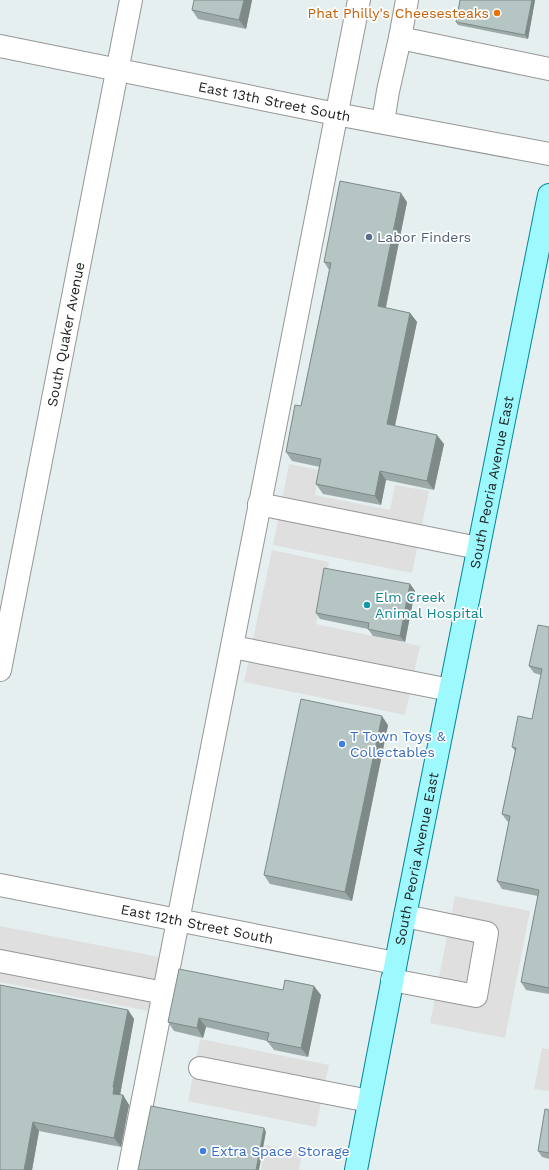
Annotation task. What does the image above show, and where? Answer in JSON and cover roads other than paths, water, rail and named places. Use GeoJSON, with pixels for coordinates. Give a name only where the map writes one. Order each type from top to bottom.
{"type":"FeatureCollection","features":[{"type":"Feature","properties":{"kind":"main road","name":"South Peoria Avenue East"},"geometry":{"type":"LineString","coordinates":[[356,1170],[405,916],[549,195]]}},
{"type":"Feature","properties":{"kind":"street","name":"South Quaker Avenue"},"geometry":{"type":"LineString","coordinates":[[0,670],[6,607],[118,70],[131,0]]}},
{"type":"Feature","properties":{"kind":"street"},"geometry":{"type":"LineString","coordinates":[[129,1170],[359,0]]}},
{"type":"Feature","properties":{"kind":"street"},"geometry":{"type":"LineString","coordinates":[[383,122],[407,0]]}},
{"type":"Feature","properties":{"kind":"street"},"geometry":{"type":"LineString","coordinates":[[400,38],[549,69]]}},
{"type":"Feature","properties":{"kind":"street","name":"East 13th Street South"},"geometry":{"type":"LineString","coordinates":[[0,46],[336,114],[549,154]]}},
{"type":"Feature","properties":{"kind":"street"},"geometry":{"type":"LineString","coordinates":[[259,504],[478,548]]}},
{"type":"Feature","properties":{"kind":"street"},"geometry":{"type":"LineString","coordinates":[[233,647],[450,690]]}},
{"type":"Feature","properties":{"kind":"street","name":"East 12th Street South"},"geometry":{"type":"LineString","coordinates":[[0,885],[178,920],[394,972],[476,996],[487,933],[405,916]]}},
{"type":"Feature","properties":{"kind":"street"},"geometry":{"type":"LineString","coordinates":[[0,961],[164,993]]}},
{"type":"Feature","properties":{"kind":"street"},"geometry":{"type":"LineString","coordinates":[[200,1068],[369,1101]]}},
{"type":"Feature","properties":{"kind":"place","name":"Phat Philly's Cheesesteaks"},"geometry":{"type":"Point","coordinates":[497,13]}},
{"type":"Feature","properties":{"kind":"place","name":"Labor Finders"},"geometry":{"type":"Point","coordinates":[369,237]}},
{"type":"Feature","properties":{"kind":"place","name":"Elm Creek Animal Hospital"},"geometry":{"type":"Point","coordinates":[367,605]}},
{"type":"Feature","properties":{"kind":"place","name":"T Town Toys & Collectables"},"geometry":{"type":"Point","coordinates":[342,744]}},
{"type":"Feature","properties":{"kind":"place","name":"Extra Space Storage"},"geometry":{"type":"Point","coordinates":[203,1151]}}]}
